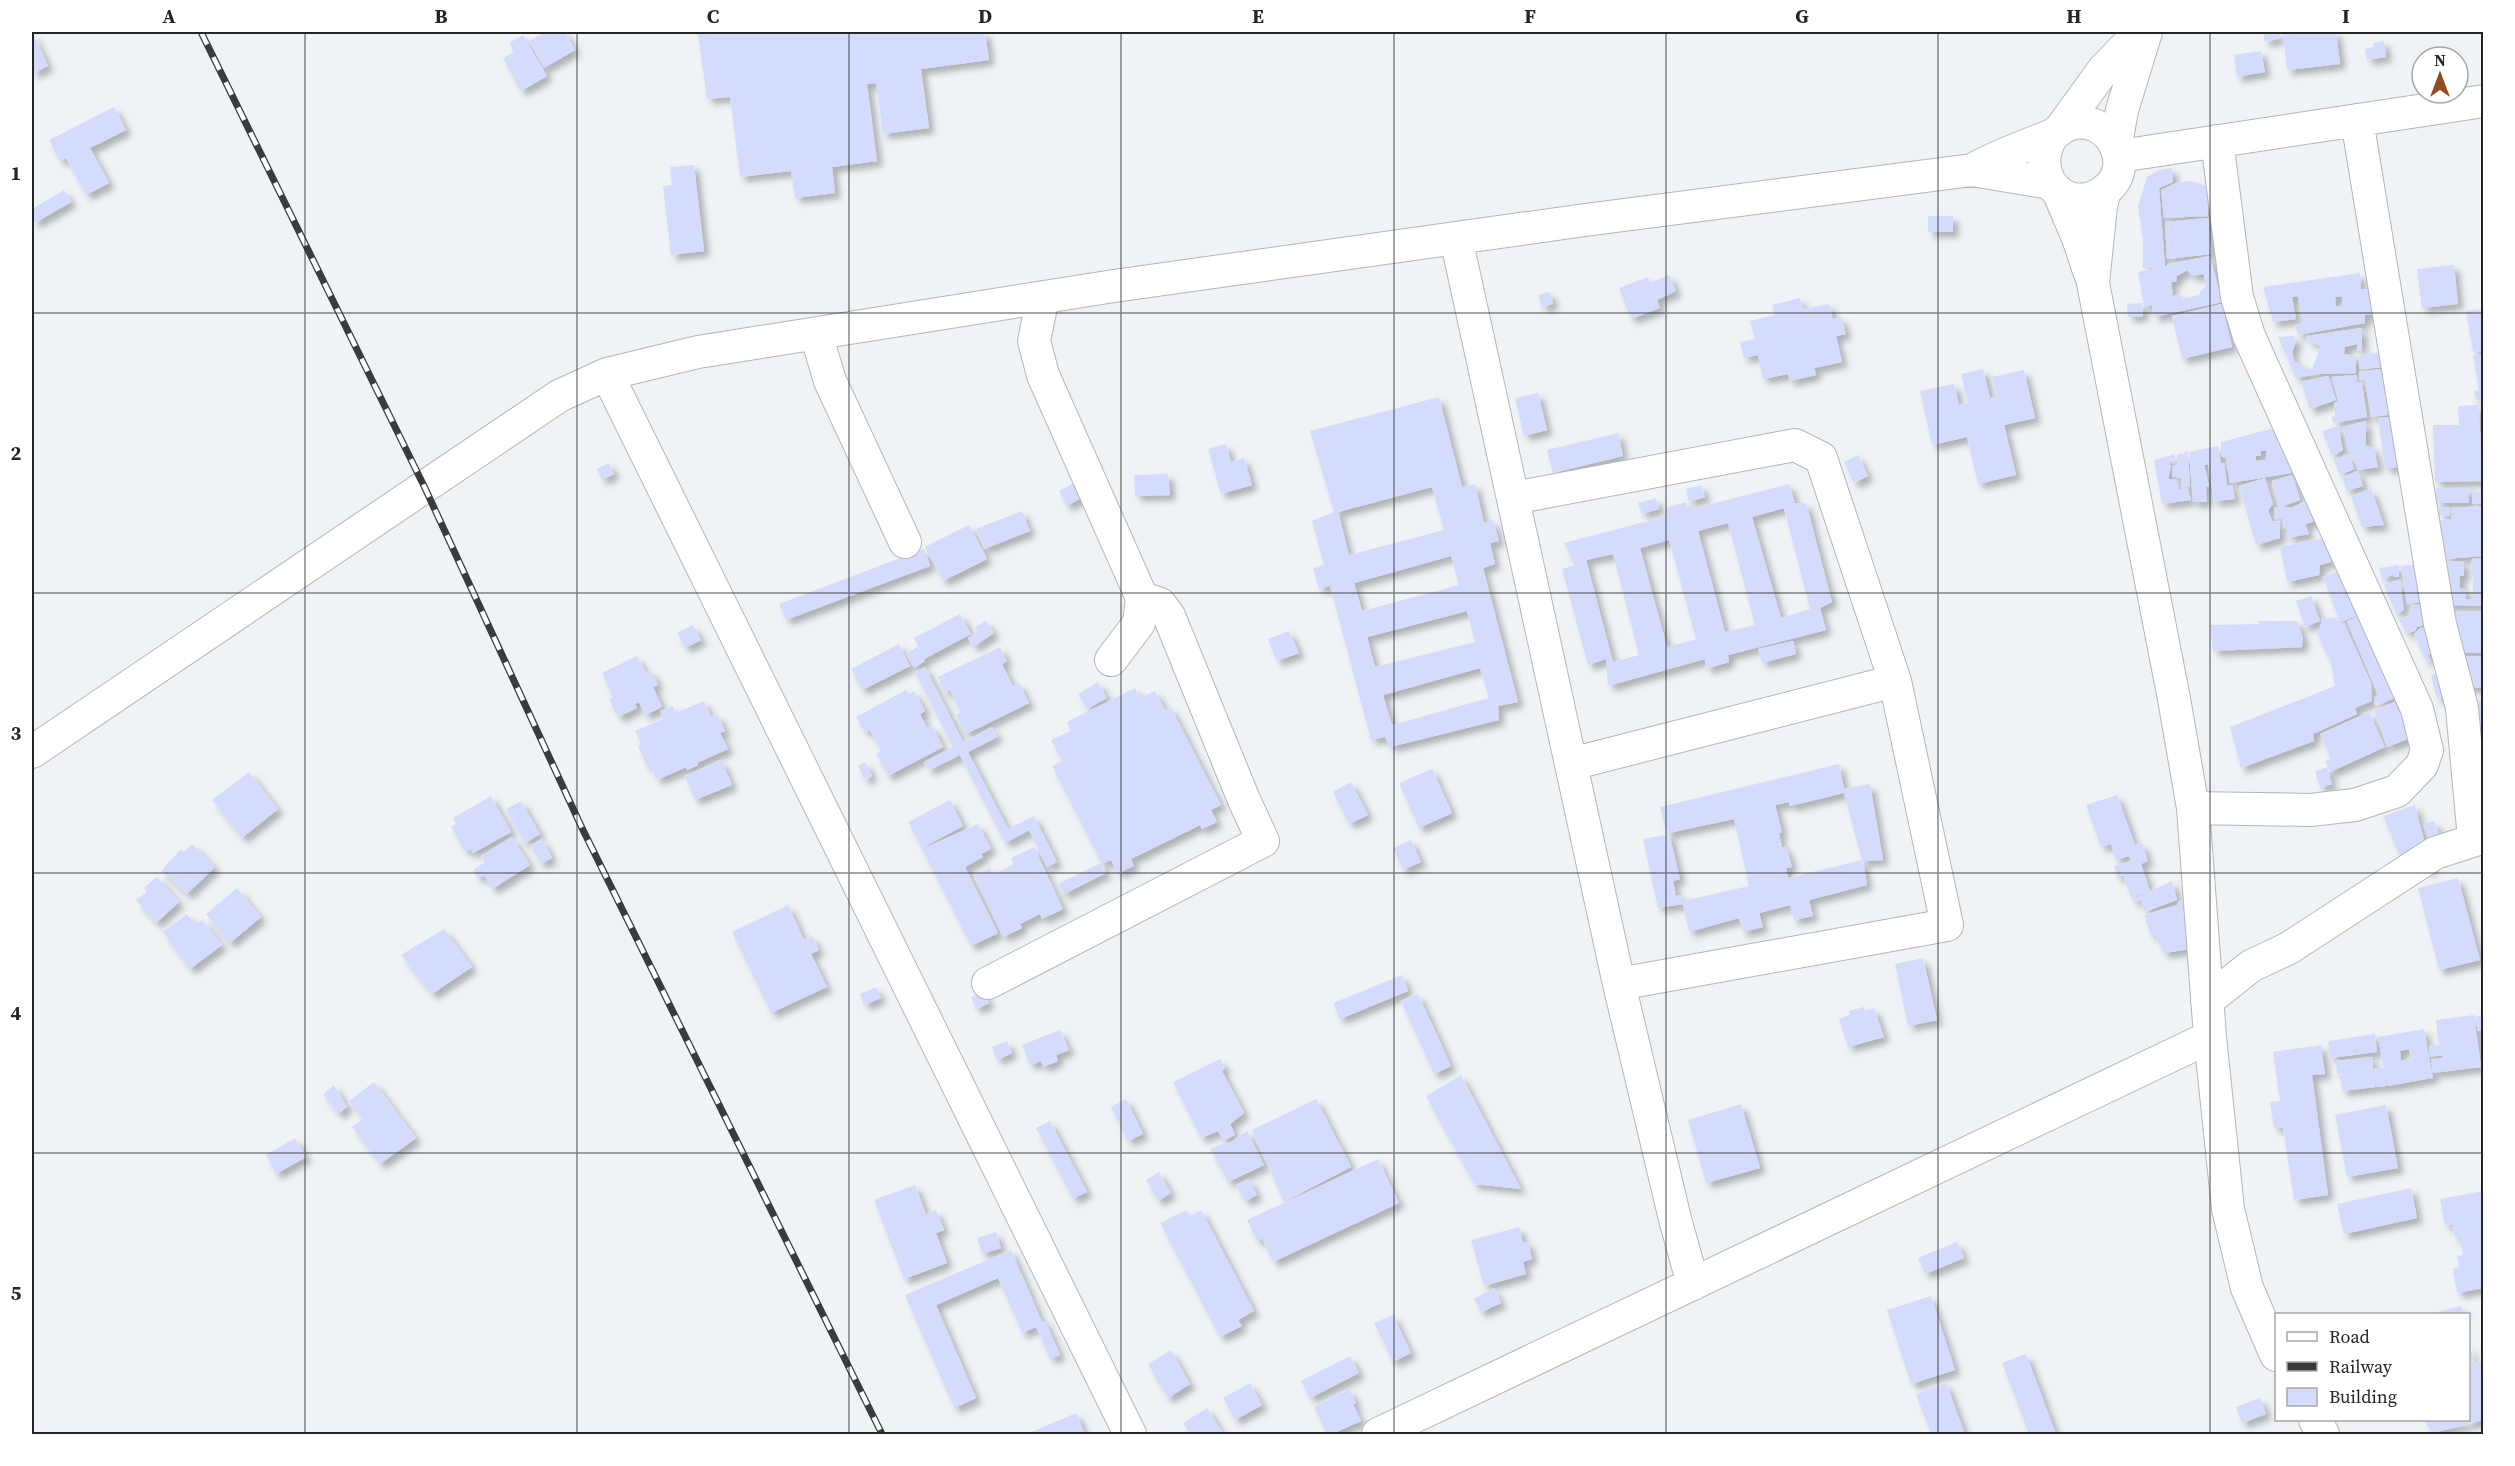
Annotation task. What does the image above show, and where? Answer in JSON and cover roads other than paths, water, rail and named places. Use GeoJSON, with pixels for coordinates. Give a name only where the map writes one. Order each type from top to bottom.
{"type":"FeatureCollection","features":[{"type":"Feature","properties":{"kind":"street"},"geometry":{"type":"LineString","coordinates":[[2140,32],[2104,69],[2045,147],[2044,172],[2054,187],[2078,238],[2094,289],[2172,688],[2193,808],[2210,1037],[2228,1209],[2247,1288],[2275,1351]]}},
{"type":"Feature","properties":{"kind":"street"},"geometry":{"type":"LineString","coordinates":[[1972,170],[2054,187],[2069,197],[2081,199],[2094,197],[2105,190],[2116,175],[2122,110],[2146,32]]}},
{"type":"Feature","properties":{"kind":"street"},"geometry":{"type":"LineString","coordinates":[[2118,150],[2217,141],[2484,101]]}},
{"type":"Feature","properties":{"kind":"street"},"geometry":{"type":"LineString","coordinates":[[2207,1001],[2251,966],[2289,948],[2435,853],[2479,838],[2462,708],[2440,624],[2357,120]]}},
{"type":"Feature","properties":{"kind":"street"},"geometry":{"type":"LineString","coordinates":[[32,752],[559,396],[607,374],[699,352],[1043,297],[1456,238],[1972,170],[2075,122],[2088,122],[2105,130],[2118,150]]}},
{"type":"Feature","properties":{"kind":"street"},"geometry":{"type":"LineString","coordinates":[[2193,808],[2310,810],[2355,805],[2397,791],[2422,765],[2427,750],[2417,709],[2249,336],[2237,297],[2217,141]]}},
{"type":"Feature","properties":{"kind":"street"},"geometry":{"type":"LineString","coordinates":[[2094,289],[2101,206],[2105,190]]}},
{"type":"Feature","properties":{"kind":"street"},"geometry":{"type":"LineString","coordinates":[[1456,238],[1619,984],[1675,1219],[1693,1284]]}},
{"type":"Feature","properties":{"kind":"street"},"geometry":{"type":"LineString","coordinates":[[1043,297],[1034,341],[1043,375],[1142,598],[1139,623],[1111,660]]}},
{"type":"Feature","properties":{"kind":"street"},"geometry":{"type":"LineString","coordinates":[[816,334],[830,381],[904,542]]}},
{"type":"Feature","properties":{"kind":"street"},"geometry":{"type":"LineString","coordinates":[[607,374],[1130,1434]]}},
{"type":"Feature","properties":{"kind":"street"},"geometry":{"type":"LineString","coordinates":[[1513,498],[1795,445],[1821,458],[1895,681],[1947,925],[1619,984]]}},
{"type":"Feature","properties":{"kind":"street"},"geometry":{"type":"LineString","coordinates":[[988,983],[1263,841],[1169,616],[1160,604],[1142,598]]}},
{"type":"Feature","properties":{"kind":"street"},"geometry":{"type":"LineString","coordinates":[[1571,764],[1895,681]]}},
{"type":"Feature","properties":{"kind":"street"},"geometry":{"type":"LineString","coordinates":[[1378,1434],[2210,1037]]}},
{"type":"Feature","properties":{"kind":"railway"},"geometry":{"type":"LineString","coordinates":[[201,32],[424,486],[582,828],[882,1434]]}}]}
